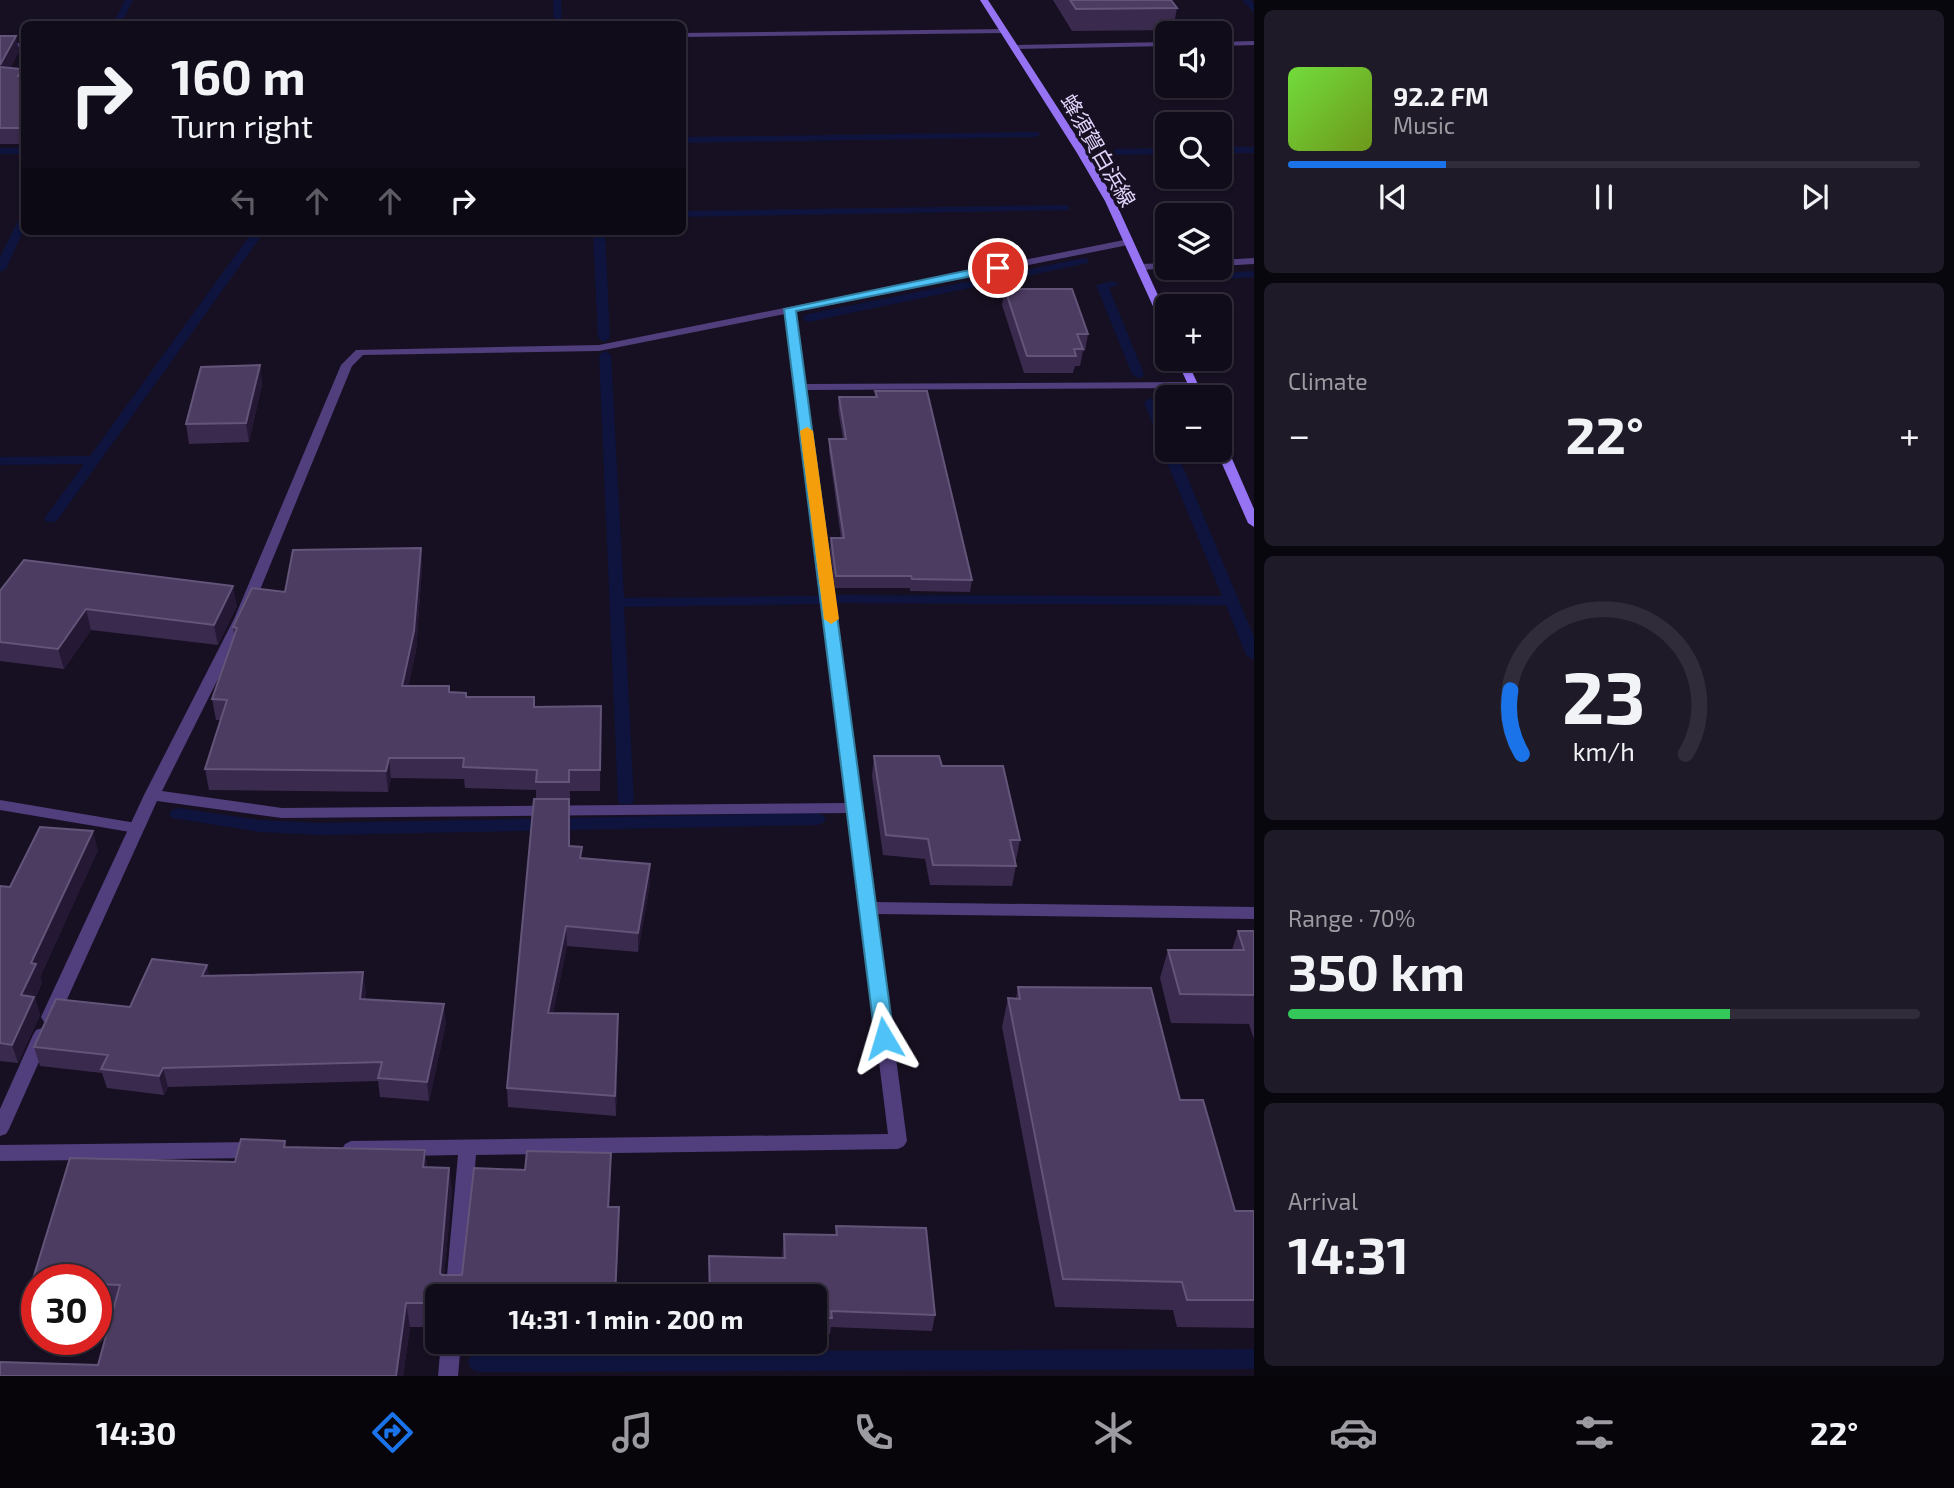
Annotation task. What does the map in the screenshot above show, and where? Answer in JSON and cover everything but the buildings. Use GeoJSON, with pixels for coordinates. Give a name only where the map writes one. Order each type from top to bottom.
{"type":"FeatureCollection","features":[{"type":"Feature","properties":{"kind":"main road","name":"蜂須賀白浜線"},"geometry":{"type":"LineString","coordinates":[[984,0],[1082,152],[1155,299]]}},
{"type":"Feature","properties":{"kind":"main road"},"geometry":{"type":"LineString","coordinates":[[1187,371],[1193,385]]}},
{"type":"Feature","properties":{"kind":"main road"},"geometry":{"type":"LineString","coordinates":[[1227,462],[1254,523]]}},
{"type":"Feature","properties":{"kind":"street"},"geometry":{"type":"LineString","coordinates":[[686,35],[1003,31]]}},
{"type":"Feature","properties":{"kind":"street"},"geometry":{"type":"LineString","coordinates":[[1232,44],[1254,43]]}},
{"type":"Feature","properties":{"kind":"street"},"geometry":{"type":"LineString","coordinates":[[1014,47],[1155,44]]}},
{"type":"Feature","properties":{"kind":"street"},"geometry":{"type":"LineString","coordinates":[[0,45],[21,45]]}},
{"type":"Feature","properties":{"kind":"street"},"geometry":{"type":"LineString","coordinates":[[0,1129],[135,828],[241,619],[347,365],[360,352],[599,348],[1129,243]]}},
{"type":"Feature","properties":{"kind":"street"},"geometry":{"type":"LineString","coordinates":[[1232,262],[1254,261]]}},
{"type":"Feature","properties":{"kind":"street"},"geometry":{"type":"LineString","coordinates":[[1141,267],[1155,266]]}},
{"type":"Feature","properties":{"kind":"street"},"geometry":{"type":"LineString","coordinates":[[330,1149],[898,1141],[790,309]]}},
{"type":"Feature","properties":{"kind":"street"},"geometry":{"type":"LineString","coordinates":[[801,387],[1155,385]]}},
{"type":"Feature","properties":{"kind":"street"},"geometry":{"type":"LineString","coordinates":[[151,795],[282,813],[856,808]]}},
{"type":"Feature","properties":{"kind":"street"},"geometry":{"type":"LineString","coordinates":[[0,805],[135,828]]}},
{"type":"Feature","properties":{"kind":"street"},"geometry":{"type":"LineString","coordinates":[[868,908],[1254,913]]}},
{"type":"Feature","properties":{"kind":"street"},"geometry":{"type":"LineString","coordinates":[[456,1284],[468,1147]]}},
{"type":"Feature","properties":{"kind":"street"},"geometry":{"type":"LineString","coordinates":[[0,1153],[275,1150]]}},
{"type":"Feature","properties":{"kind":"street"},"geometry":{"type":"LineString","coordinates":[[447,1376],[450,1354]]}},
{"type":"Feature","properties":{"kind":"waterway"},"geometry":{"type":"LineString","coordinates":[[118,21],[129,0]]}},
{"type":"Feature","properties":{"kind":"waterway"},"geometry":{"type":"LineString","coordinates":[[557,0],[558,21]]}},
{"type":"Feature","properties":{"kind":"waterway"},"geometry":{"type":"LineString","coordinates":[[1246,0],[1254,10]]}},
{"type":"Feature","properties":{"kind":"waterway"},"geometry":{"type":"LineString","coordinates":[[686,140],[1035,134]]}},
{"type":"Feature","properties":{"kind":"waterway"},"geometry":{"type":"LineString","coordinates":[[1232,150],[1254,150]]}},
{"type":"Feature","properties":{"kind":"waterway"},"geometry":{"type":"LineString","coordinates":[[0,151],[21,151]]}},
{"type":"Feature","properties":{"kind":"waterway"},"geometry":{"type":"LineString","coordinates":[[1115,152],[1155,151]]}},
{"type":"Feature","properties":{"kind":"waterway"},"geometry":{"type":"LineString","coordinates":[[686,214],[1065,208]]}},
{"type":"Feature","properties":{"kind":"waterway"},"geometry":{"type":"LineString","coordinates":[[0,269],[21,225]]}},
{"type":"Feature","properties":{"kind":"waterway"},"geometry":{"type":"LineString","coordinates":[[51,519],[256,235]]}},
{"type":"Feature","properties":{"kind":"waterway"},"geometry":{"type":"LineString","coordinates":[[599,235],[604,338]]}},
{"type":"Feature","properties":{"kind":"waterway"},"geometry":{"type":"LineString","coordinates":[[808,318],[1084,261]]}},
{"type":"Feature","properties":{"kind":"waterway"},"geometry":{"type":"LineString","coordinates":[[1232,276],[1254,274]]}},
{"type":"Feature","properties":{"kind":"waterway"},"geometry":{"type":"LineString","coordinates":[[1113,284],[1102,285],[1138,374]]}},
{"type":"Feature","properties":{"kind":"waterway"},"geometry":{"type":"LineString","coordinates":[[605,355],[626,800]]}},
{"type":"Feature","properties":{"kind":"waterway"},"geometry":{"type":"LineString","coordinates":[[1150,402],[1155,414]]}},
{"type":"Feature","properties":{"kind":"waterway"},"geometry":{"type":"LineString","coordinates":[[0,461],[93,460]]}},
{"type":"Feature","properties":{"kind":"waterway"},"geometry":{"type":"LineString","coordinates":[[1174,462],[1232,601]]}},
{"type":"Feature","properties":{"kind":"waterway"},"geometry":{"type":"LineString","coordinates":[[838,599],[1232,601]]}},
{"type":"Feature","properties":{"kind":"waterway"},"geometry":{"type":"LineString","coordinates":[[617,603],[819,600]]}},
{"type":"Feature","properties":{"kind":"waterway"},"geometry":{"type":"LineString","coordinates":[[1232,601],[1254,655]]}},
{"type":"Feature","properties":{"kind":"waterway"},"geometry":{"type":"LineString","coordinates":[[178,814],[260,826],[320,829],[817,819]]}},
{"type":"Feature","properties":{"kind":"waterway"},"geometry":{"type":"LineString","coordinates":[[479,1362],[1254,1359]]}},
{"type":"Feature","properties":{"kind":"slow traffic"},"geometry":{"type":"LineString","coordinates":[[807,431],[831,619]]}},
{"type":"Feature","properties":{"kind":"route"},"geometry":{"type":"LineString","coordinates":[[884,1038],[790,309],[998,268]]}}]}
